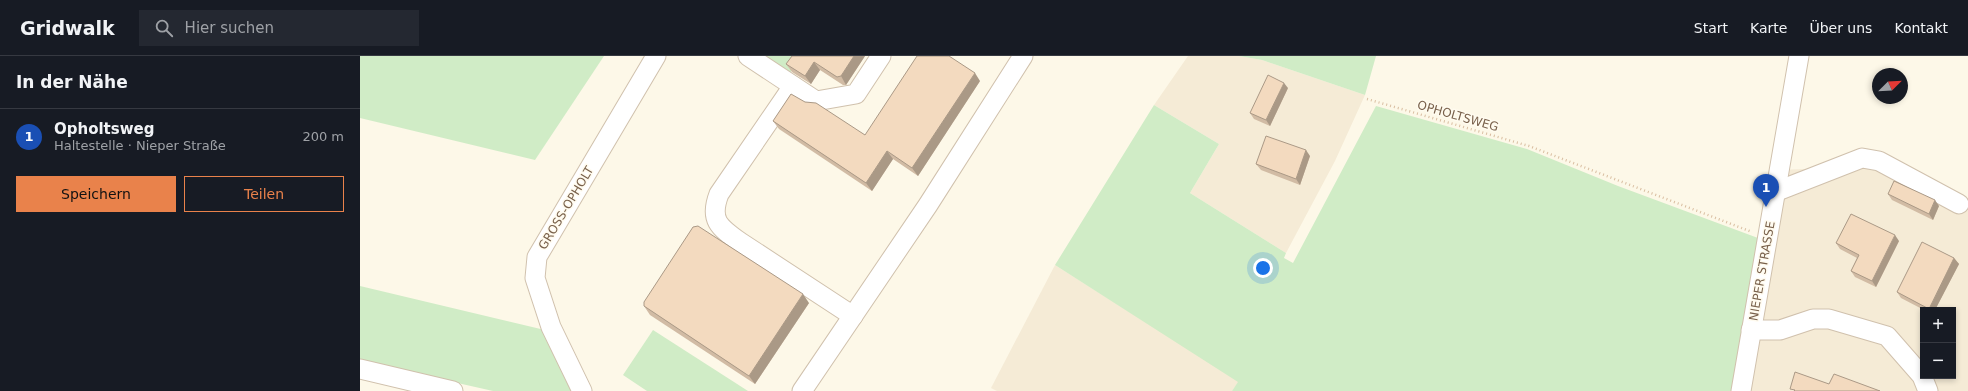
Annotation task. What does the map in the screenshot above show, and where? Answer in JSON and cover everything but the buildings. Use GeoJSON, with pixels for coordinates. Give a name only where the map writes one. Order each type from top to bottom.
{"type":"FeatureCollection","features":[{"type":"Feature","properties":{"kind":"street","name":"GROSS-OPHOLT"},"geometry":{"type":"LineString","coordinates":[[582,391],[551,327],[535,278],[537,257],[656,56]]}},
{"type":"Feature","properties":{"kind":"street"},"geometry":{"type":"LineString","coordinates":[[748,56],[816,101],[856,94],[881,56]]}},
{"type":"Feature","properties":{"kind":"street"},"geometry":{"type":"LineString","coordinates":[[802,391],[928,205],[1023,56]]}},
{"type":"Feature","properties":{"kind":"street","name":"NIEPER STRASSE"},"geometry":{"type":"LineString","coordinates":[[1741,391],[1799,56]]}},
{"type":"Feature","properties":{"kind":"street"},"geometry":{"type":"LineString","coordinates":[[793,86],[719,194],[714,208],[716,218],[722,229],[740,242],[853,316]]}},
{"type":"Feature","properties":{"kind":"street"},"geometry":{"type":"LineString","coordinates":[[1775,192],[1862,158],[1879,161],[1958,204]]}},
{"type":"Feature","properties":{"kind":"street"},"geometry":{"type":"LineString","coordinates":[[1752,330],[1780,330],[1813,319],[1829,319],[1887,336],[1922,376],[1928,391]]}},
{"type":"Feature","properties":{"kind":"street"},"geometry":{"type":"LineString","coordinates":[[360,369],[453,391]]}},
{"type":"Feature","properties":{"kind":"path","name":"OPHOLTSWEG"},"geometry":{"type":"LineString","coordinates":[[1367,99],[1529,146],[1767,238]]}},
{"type":"Feature","properties":{"kind":"shaded area"},"geometry":{"type":"Polygon","coordinates":[[[1188,56],[1239,56],[1262,60],[1365,95],[1335,161],[1286,253],[1190,193],[1219,144],[1154,105],[1188,56]]]}},
{"type":"Feature","properties":{"kind":"shaded area"},"geometry":{"type":"Polygon","coordinates":[[[1874,153],[1968,205],[1968,391],[1741,391],[1770,170],[1808,169],[1874,153]]]}},
{"type":"Feature","properties":{"kind":"shaded area"},"geometry":{"type":"Polygon","coordinates":[[[1055,265],[1239,382],[1232,391],[997,391],[991,388],[1055,265]]]}},
{"type":"Feature","properties":{"kind":"green space"},"geometry":{"type":"Polygon","coordinates":[[[360,56],[604,56],[535,160],[360,118],[360,56]]]}},
{"type":"Feature","properties":{"kind":"green space"},"geometry":{"type":"Polygon","coordinates":[[[757,56],[801,56],[790,73],[757,56]]]}},
{"type":"Feature","properties":{"kind":"green space"},"geometry":{"type":"Polygon","coordinates":[[[1239,56],[1376,56],[1365,95],[1262,60],[1239,56]]]}},
{"type":"Feature","properties":{"kind":"green space"},"geometry":{"type":"Polygon","coordinates":[[[1154,105],[1219,144],[1190,193],[1286,253],[1284,258],[1293,263],[1376,106],[1527,149],[1618,186],[1758,238],[1741,391],[1232,391],[1238,382],[1055,265],[1154,105]]]}},
{"type":"Feature","properties":{"kind":"green space"},"geometry":{"type":"Polygon","coordinates":[[[360,286],[549,331],[576,391],[493,391],[360,361],[360,286]]]}},
{"type":"Feature","properties":{"kind":"green space"},"geometry":{"type":"Polygon","coordinates":[[[653,330],[748,391],[647,391],[623,375],[653,330]]]}},
{"type":"Feature","properties":{"kind":"place","name":"Opholtsweg"},"geometry":{"type":"Point","coordinates":[1766,207]}}]}
